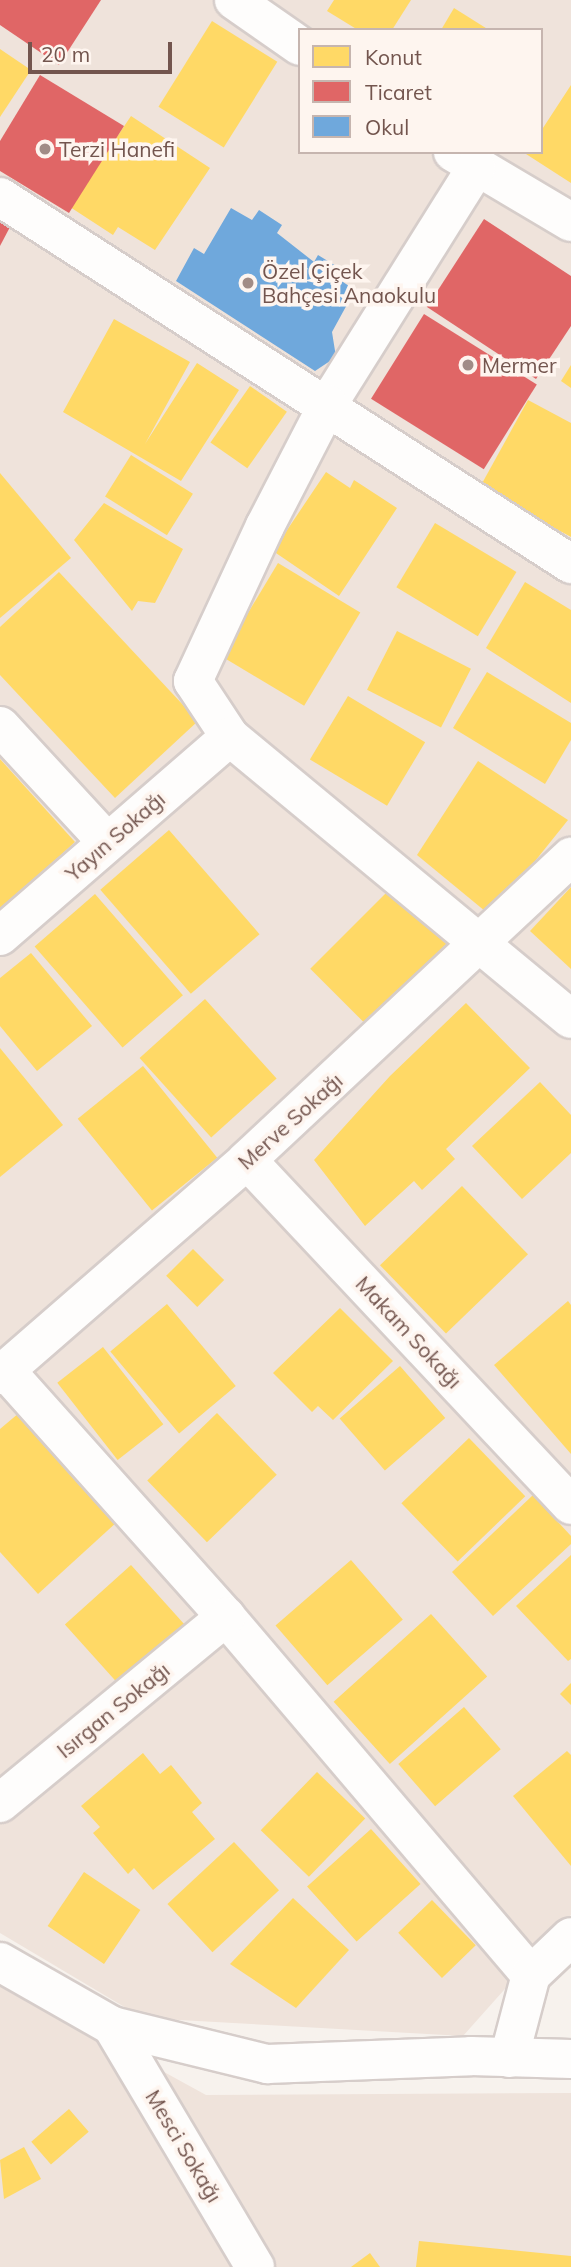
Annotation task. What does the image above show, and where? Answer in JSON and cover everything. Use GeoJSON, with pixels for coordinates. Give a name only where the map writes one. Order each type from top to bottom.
{"type":"FeatureCollection","features":[{"type":"Feature","properties":{"kind":"street"},"geometry":{"type":"LineString","coordinates":[[234,0],[298,45]]}},
{"type":"Feature","properties":{"kind":"street"},"geometry":{"type":"LineString","coordinates":[[571,222],[465,160],[328,404],[265,526],[193,681],[230,737],[571,1019]]}},
{"type":"Feature","properties":{"kind":"street"},"geometry":{"type":"LineString","coordinates":[[0,197],[328,404],[571,564]]}},
{"type":"Feature","properties":{"kind":"street"},"geometry":{"type":"LineString","coordinates":[[0,726],[107,842]]}},
{"type":"Feature","properties":{"kind":"street","name":"Yayın Sokağı"},"geometry":{"type":"LineString","coordinates":[[0,936],[230,737]]}},
{"type":"Feature","properties":{"kind":"street","name":"Merve Sokağı"},"geometry":{"type":"LineString","coordinates":[[3,1373],[247,1160],[480,946],[571,857]]}},
{"type":"Feature","properties":{"kind":"street","name":"Makam Sokağı"},"geometry":{"type":"LineString","coordinates":[[247,1160],[571,1505]]}},
{"type":"Feature","properties":{"kind":"street"},"geometry":{"type":"LineString","coordinates":[[3,1373],[226,1617],[531,1975]]}},
{"type":"Feature","properties":{"kind":"street","name":"Isırgan Sokağı"},"geometry":{"type":"LineString","coordinates":[[0,1803],[226,1617]]}},
{"type":"Feature","properties":{"kind":"street"},"geometry":{"type":"LineString","coordinates":[[509,2058],[531,1975],[571,1937]]}},
{"type":"Feature","properties":{"kind":"street"},"geometry":{"type":"LineString","coordinates":[[0,1962],[112,2026],[267,2064],[571,2059]]}},
{"type":"Feature","properties":{"kind":"street","name":"Mesci Sokağı"},"geometry":{"type":"LineString","coordinates":[[112,2026],[255,2267]]}},
{"type":"Feature","properties":{"kind":"shaded area"},"geometry":{"type":"Polygon","coordinates":[[[0,0],[571,0],[571,1915],[463,2036],[143,2018],[0,1933],[0,0]]]}},
{"type":"Feature","properties":{"kind":"shaded area"},"geometry":{"type":"Polygon","coordinates":[[[0,1982],[206,2095],[571,2093],[571,2267],[0,2267],[0,1982]]]}},
{"type":"Feature","properties":{"kind":"building: Konut"},"geometry":{"type":"Polygon","coordinates":[[[334,0],[411,0],[393,28],[355,28],[327,11],[334,0]]]}},
{"type":"Feature","properties":{"kind":"building: Konut"},"geometry":{"type":"Polygon","coordinates":[[[454,8],[486,28],[442,28],[454,8]]]}},
{"type":"Feature","properties":{"kind":"building: Konut"},"geometry":{"type":"Polygon","coordinates":[[[212,21],[277,62],[224,147],[158,107],[212,21]]]}},
{"type":"Feature","properties":{"kind":"building: Konut"},"geometry":{"type":"Polygon","coordinates":[[[0,49],[31,70],[0,117],[0,49]]]}},
{"type":"Feature","properties":{"kind":"building: Konut"},"geometry":{"type":"Polygon","coordinates":[[[571,85],[571,183],[526,154],[543,154],[543,128],[571,85]]]}},
{"type":"Feature","properties":{"kind":"building: Konut"},"geometry":{"type":"Polygon","coordinates":[[[131,116],[210,168],[155,250],[118,227],[113,235],[70,207],[131,116]]]}},
{"type":"Feature","properties":{"kind":"building: Konut"},"geometry":{"type":"Polygon","coordinates":[[[114,319],[190,362],[145,444],[197,363],[239,390],[181,481],[63,412],[114,319]]]}},
{"type":"Feature","properties":{"kind":"building: Konut"},"geometry":{"type":"Polygon","coordinates":[[[571,365],[571,388],[561,381],[571,365]]]}},
{"type":"Feature","properties":{"kind":"building: Konut"},"geometry":{"type":"Polygon","coordinates":[[[250,386],[287,412],[247,468],[210,443],[250,386]]]}},
{"type":"Feature","properties":{"kind":"building: Konut"},"geometry":{"type":"Polygon","coordinates":[[[528,400],[571,423],[571,537],[480,487],[528,400]]]}},
{"type":"Feature","properties":{"kind":"building: Konut"},"geometry":{"type":"Polygon","coordinates":[[[131,455],[193,494],[167,535],[105,497],[131,455]]]}},
{"type":"Feature","properties":{"kind":"building: Konut"},"geometry":{"type":"Polygon","coordinates":[[[326,472],[350,488],[354,480],[397,508],[339,596],[273,551],[326,472]]]}},
{"type":"Feature","properties":{"kind":"building: Konut"},"geometry":{"type":"Polygon","coordinates":[[[0,473],[71,558],[0,618],[0,473]]]}},
{"type":"Feature","properties":{"kind":"building: Konut"},"geometry":{"type":"Polygon","coordinates":[[[104,503],[183,549],[155,603],[138,601],[132,611],[74,540],[104,503]]]}},
{"type":"Feature","properties":{"kind":"building: Konut"},"geometry":{"type":"Polygon","coordinates":[[[435,523],[516,572],[478,636],[396,587],[435,523]]]}},
{"type":"Feature","properties":{"kind":"building: Konut"},"geometry":{"type":"Polygon","coordinates":[[[278,563],[360,612],[304,706],[222,656],[278,563]]]}},
{"type":"Feature","properties":{"kind":"building: Konut"},"geometry":{"type":"Polygon","coordinates":[[[59,572],[198,721],[115,798],[0,675],[0,627],[59,572]]]}},
{"type":"Feature","properties":{"kind":"building: Konut"},"geometry":{"type":"Polygon","coordinates":[[[525,582],[571,610],[571,703],[486,648],[525,582]]]}},
{"type":"Feature","properties":{"kind":"building: Konut"},"geometry":{"type":"Polygon","coordinates":[[[397,631],[471,669],[441,727],[367,690],[397,631]]]}},
{"type":"Feature","properties":{"kind":"building: Konut"},"geometry":{"type":"Polygon","coordinates":[[[487,672],[571,723],[571,740],[545,784],[453,728],[487,672]]]}},
{"type":"Feature","properties":{"kind":"building: Konut"},"geometry":{"type":"Polygon","coordinates":[[[348,696],[425,742],[387,806],[310,759],[348,696]]]}},
{"type":"Feature","properties":{"kind":"building: Konut"},"geometry":{"type":"Polygon","coordinates":[[[0,759],[75,842],[0,911],[0,759]]]}},
{"type":"Feature","properties":{"kind":"building: Konut"},"geometry":{"type":"Polygon","coordinates":[[[478,761],[568,820],[491,916],[417,855],[478,761]]]}},
{"type":"Feature","properties":{"kind":"building: Konut"},"geometry":{"type":"Polygon","coordinates":[[[169,830],[260,934],[191,994],[100,890],[169,830]]]}},
{"type":"Feature","properties":{"kind":"building: Konut"},"geometry":{"type":"Polygon","coordinates":[[[393,886],[449,942],[366,1025],[310,969],[393,886]]]}},
{"type":"Feature","properties":{"kind":"building: Konut"},"geometry":{"type":"Polygon","coordinates":[[[571,887],[571,969],[530,931],[571,887]]]}},
{"type":"Feature","properties":{"kind":"building: Konut"},"geometry":{"type":"Polygon","coordinates":[[[95,894],[183,995],[123,1048],[35,946],[95,894]]]}},
{"type":"Feature","properties":{"kind":"building: Konut"},"geometry":{"type":"Polygon","coordinates":[[[31,953],[92,1026],[37,1071],[0,1026],[0,978],[31,953]]]}},
{"type":"Feature","properties":{"kind":"building: Konut"},"geometry":{"type":"Polygon","coordinates":[[[205,999],[277,1079],[211,1137],[140,1058],[205,999]]]}},
{"type":"Feature","properties":{"kind":"building: Konut"},"geometry":{"type":"Polygon","coordinates":[[[466,1003],[530,1068],[446,1149],[455,1159],[422,1190],[414,1181],[365,1226],[314,1160],[390,1076],[466,1003]]]}},
{"type":"Feature","properties":{"kind":"building: Konut"},"geometry":{"type":"Polygon","coordinates":[[[0,1048],[63,1125],[0,1177],[0,1048]]]}},
{"type":"Feature","properties":{"kind":"building: Konut"},"geometry":{"type":"Polygon","coordinates":[[[143,1066],[217,1158],[152,1211],[78,1119],[143,1066]]]}},
{"type":"Feature","properties":{"kind":"building: Konut"},"geometry":{"type":"Polygon","coordinates":[[[540,1082],[571,1115],[571,1153],[522,1199],[472,1146],[540,1082]]]}},
{"type":"Feature","properties":{"kind":"building: Konut"},"geometry":{"type":"Polygon","coordinates":[[[462,1186],[528,1254],[446,1334],[380,1265],[462,1186]]]}},
{"type":"Feature","properties":{"kind":"building: Konut"},"geometry":{"type":"Polygon","coordinates":[[[193,1249],[224,1280],[197,1307],[166,1276],[193,1249]]]}},
{"type":"Feature","properties":{"kind":"building: Konut"},"geometry":{"type":"Polygon","coordinates":[[[568,1301],[571,1305],[571,1454],[494,1365],[568,1301]]]}},
{"type":"Feature","properties":{"kind":"building: Konut"},"geometry":{"type":"Polygon","coordinates":[[[167,1304],[236,1386],[179,1434],[110,1352],[167,1304]]]}},
{"type":"Feature","properties":{"kind":"building: Konut"},"geometry":{"type":"Polygon","coordinates":[[[340,1308],[393,1361],[333,1420],[318,1406],[312,1412],[273,1373],[340,1308]]]}},
{"type":"Feature","properties":{"kind":"building: Konut"},"geometry":{"type":"Polygon","coordinates":[[[103,1347],[163,1424],[118,1460],[57,1383],[103,1347]]]}},
{"type":"Feature","properties":{"kind":"building: Konut"},"geometry":{"type":"Polygon","coordinates":[[[400,1366],[445,1418],[385,1471],[340,1418],[400,1366]]]}},
{"type":"Feature","properties":{"kind":"building: Konut"},"geometry":{"type":"Polygon","coordinates":[[[19,1413],[118,1521],[38,1594],[0,1552],[0,1429],[19,1413]]]}},
{"type":"Feature","properties":{"kind":"building: Konut"},"geometry":{"type":"Polygon","coordinates":[[[217,1413],[277,1475],[207,1542],[147,1480],[217,1413]]]}},
{"type":"Feature","properties":{"kind":"building: Konut"},"geometry":{"type":"Polygon","coordinates":[[[469,1438],[525,1496],[458,1562],[401,1503],[469,1438]]]}},
{"type":"Feature","properties":{"kind":"building: Konut"},"geometry":{"type":"Polygon","coordinates":[[[533,1495],[571,1536],[571,1544],[493,1616],[452,1572],[533,1495]]]}},
{"type":"Feature","properties":{"kind":"building: Konut"},"geometry":{"type":"Polygon","coordinates":[[[571,1555],[571,1659],[568,1661],[516,1606],[571,1555]]]}},
{"type":"Feature","properties":{"kind":"building: Konut"},"geometry":{"type":"Polygon","coordinates":[[[351,1560],[403,1620],[327,1685],[276,1626],[351,1560]]]}},
{"type":"Feature","properties":{"kind":"building: Konut"},"geometry":{"type":"Polygon","coordinates":[[[131,1565],[185,1625],[119,1685],[65,1625],[131,1565]]]}},
{"type":"Feature","properties":{"kind":"building: Konut"},"geometry":{"type":"Polygon","coordinates":[[[431,1614],[487,1676],[390,1764],[334,1702],[431,1614]]]}},
{"type":"Feature","properties":{"kind":"building: Konut"},"geometry":{"type":"Polygon","coordinates":[[[571,1683],[571,1705],[560,1694],[571,1683]]]}},
{"type":"Feature","properties":{"kind":"building: Konut"},"geometry":{"type":"Polygon","coordinates":[[[464,1707],[501,1749],[435,1806],[398,1764],[464,1707]]]}},
{"type":"Feature","properties":{"kind":"building: Konut"},"geometry":{"type":"Polygon","coordinates":[[[567,1751],[571,1755],[571,1866],[513,1796],[567,1751]]]}},
{"type":"Feature","properties":{"kind":"building: Konut"},"geometry":{"type":"Polygon","coordinates":[[[143,1753],[160,1774],[171,1765],[202,1803],[192,1812],[215,1839],[153,1890],[134,1868],[128,1874],[93,1833],[100,1827],[81,1806],[143,1753]]]}},
{"type":"Feature","properties":{"kind":"building: Konut"},"geometry":{"type":"Polygon","coordinates":[[[317,1772],[365,1819],[309,1877],[261,1830],[317,1772]]]}},
{"type":"Feature","properties":{"kind":"building: Konut"},"geometry":{"type":"Polygon","coordinates":[[[371,1829],[421,1884],[357,1942],[307,1887],[371,1829]]]}},
{"type":"Feature","properties":{"kind":"building: Konut"},"geometry":{"type":"Polygon","coordinates":[[[234,1842],[279,1890],[212,1952],[167,1904],[234,1842]]]}},
{"type":"Feature","properties":{"kind":"building: Konut"},"geometry":{"type":"Polygon","coordinates":[[[84,1872],[140,1910],[104,1964],[48,1926],[84,1872]]]}},
{"type":"Feature","properties":{"kind":"building: Konut"},"geometry":{"type":"Polygon","coordinates":[[[293,1898],[349,1950],[296,2008],[230,1964],[293,1898]]]}},
{"type":"Feature","properties":{"kind":"building: Konut"},"geometry":{"type":"Polygon","coordinates":[[[432,1900],[476,1945],[442,1978],[398,1933],[432,1900]]]}},
{"type":"Feature","properties":{"kind":"building: Konut"},"geometry":{"type":"Polygon","coordinates":[[[69,2109],[89,2132],[51,2164],[31,2142],[69,2109]]]}},
{"type":"Feature","properties":{"kind":"building: Konut"},"geometry":{"type":"Polygon","coordinates":[[[24,2147],[41,2179],[4,2199],[0,2160],[24,2147]]]}},
{"type":"Feature","properties":{"kind":"building: Konut"},"geometry":{"type":"Polygon","coordinates":[[[419,2241],[571,2256],[571,2267],[416,2267],[419,2241]]]}},
{"type":"Feature","properties":{"kind":"building: Konut"},"geometry":{"type":"Polygon","coordinates":[[[370,2253],[380,2267],[351,2267],[370,2253]]]}},
{"type":"Feature","properties":{"kind":"building: Ticaret"},"geometry":{"type":"Polygon","coordinates":[[[0,0],[101,0],[59,65],[0,25],[0,0]]]}},
{"type":"Feature","properties":{"kind":"building: Ticaret"},"geometry":{"type":"Polygon","coordinates":[[[40,75],[124,126],[69,213],[0,171],[0,141],[40,75]]]}},
{"type":"Feature","properties":{"kind":"building: Ticaret"},"geometry":{"type":"Polygon","coordinates":[[[484,219],[571,276],[571,326],[536,379],[427,307],[484,219]]]}},
{"type":"Feature","properties":{"kind":"building: Ticaret"},"geometry":{"type":"Polygon","coordinates":[[[0,222],[10,227],[0,246],[0,222]]]}},
{"type":"Feature","properties":{"kind":"building: Ticaret"},"geometry":{"type":"Polygon","coordinates":[[[424,314],[537,384],[484,469],[371,399],[424,314]]]}},
{"type":"Feature","properties":{"kind":"building: Okul"},"geometry":{"type":"Polygon","coordinates":[[[231,208],[252,220],[259,210],[282,225],[277,233],[314,262],[318,255],[336,266],[334,276],[355,290],[332,332],[336,357],[315,371],[176,281],[194,248],[204,254],[231,208]]]}},
{"type":"Feature","properties":{"kind":"place","name":"Terzi Hanefi"},"geometry":{"type":"Point","coordinates":[45,149]}},
{"type":"Feature","properties":{"kind":"place","name":"Özel Çiçek Bahçesi Anaokulu"},"geometry":{"type":"Point","coordinates":[248,283]}},
{"type":"Feature","properties":{"kind":"place","name":"Mermer"},"geometry":{"type":"Point","coordinates":[468,365]}}]}
